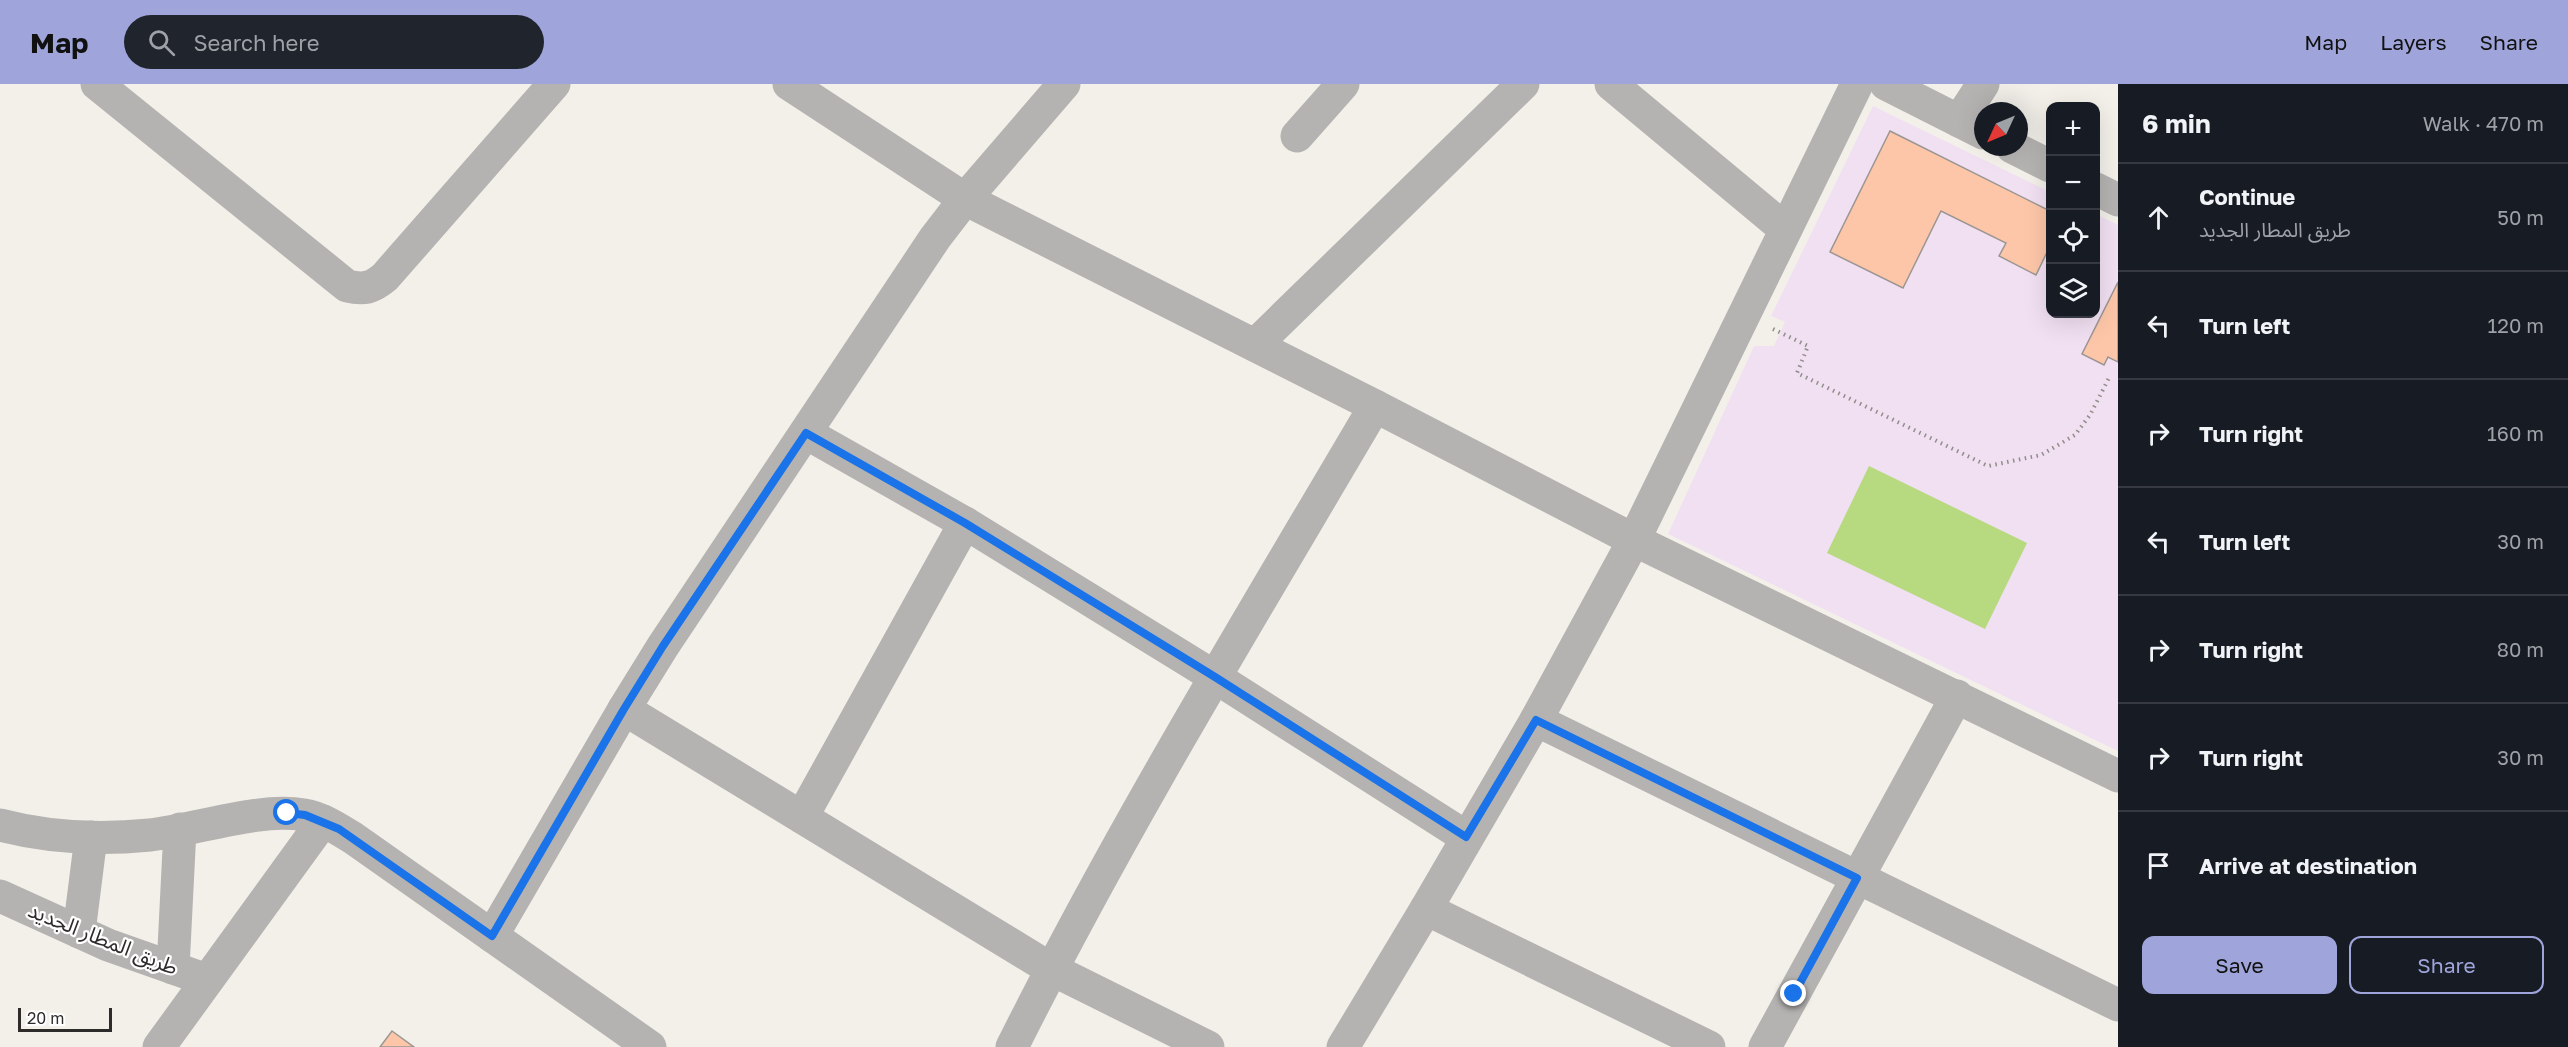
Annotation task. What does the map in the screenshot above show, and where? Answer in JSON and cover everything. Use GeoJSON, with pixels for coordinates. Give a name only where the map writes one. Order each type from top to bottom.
{"type":"FeatureCollection","features":[{"type":"Feature","properties":{"kind":"street"},"geometry":{"type":"LineString","coordinates":[[97,84],[347,286],[361,289],[373,287],[385,277],[554,84]]}},
{"type":"Feature","properties":{"kind":"street"},"geometry":{"type":"LineString","coordinates":[[789,84],[827,93],[964,200],[1255,345],[1634,540],[2118,776]]}},
{"type":"Feature","properties":{"kind":"street"},"geometry":{"type":"LineString","coordinates":[[492,936],[663,646],[935,238],[964,200],[1064,84]]}},
{"type":"Feature","properties":{"kind":"street"},"geometry":{"type":"LineString","coordinates":[[1297,136],[1343,84]]}},
{"type":"Feature","properties":{"kind":"street"},"geometry":{"type":"LineString","coordinates":[[1255,345],[1523,84]]}},
{"type":"Feature","properties":{"kind":"street"},"geometry":{"type":"LineString","coordinates":[[1611,84],[1785,229]]}},
{"type":"Feature","properties":{"kind":"street"},"geometry":{"type":"LineString","coordinates":[[1343,1047],[1536,720],[1634,540],[1857,84]]}},
{"type":"Feature","properties":{"kind":"street"},"geometry":{"type":"LineString","coordinates":[[1886,84],[1971,127],[1983,84]]}},
{"type":"Feature","properties":{"kind":"street"},"geometry":{"type":"LineString","coordinates":[[2028,155],[2046,164]]}},
{"type":"Feature","properties":{"kind":"street"},"geometry":{"type":"LineString","coordinates":[[2100,191],[2118,200]]}},
{"type":"Feature","properties":{"kind":"street"},"geometry":{"type":"LineString","coordinates":[[1012,1047],[1051,969],[1215,677],[1375,406]]}},
{"type":"Feature","properties":{"kind":"street"},"geometry":{"type":"LineString","coordinates":[[806,433],[965,523],[1215,677],[1466,837]]}},
{"type":"Feature","properties":{"kind":"street"},"geometry":{"type":"LineString","coordinates":[[802,817],[965,523]]}},
{"type":"Feature","properties":{"kind":"street"},"geometry":{"type":"LineString","coordinates":[[1765,1047],[1958,696]]}},
{"type":"Feature","properties":{"kind":"street"},"geometry":{"type":"LineString","coordinates":[[624,709],[1051,969],[1208,1047]]}},
{"type":"Feature","properties":{"kind":"street"},"geometry":{"type":"LineString","coordinates":[[1536,720],[2118,1005]]}},
{"type":"Feature","properties":{"kind":"street"},"geometry":{"type":"LineString","coordinates":[[0,825],[60,836],[91,837],[151,835],[287,813],[305,815],[323,821],[353,838],[650,1047]]}},
{"type":"Feature","properties":{"kind":"street"},"geometry":{"type":"LineString","coordinates":[[159,1047],[323,821]]}},
{"type":"Feature","properties":{"kind":"street"},"geometry":{"type":"LineString","coordinates":[[173,968],[180,829]]}},
{"type":"Feature","properties":{"kind":"street"},"geometry":{"type":"LineString","coordinates":[[79,932],[91,837]]}},
{"type":"Feature","properties":{"kind":"street","name":"طريق المطار الجديد"},"geometry":{"type":"LineString","coordinates":[[0,896],[79,932],[207,980]]}},
{"type":"Feature","properties":{"kind":"street"},"geometry":{"type":"LineString","coordinates":[[1426,909],[1709,1047]]}},
{"type":"Feature","properties":{"kind":"path"},"geometry":{"type":"LineString","coordinates":[[1808,346],[1797,373],[1988,466],[2041,455],[2075,435],[2090,416],[2110,376]]}},
{"type":"Feature","properties":{"kind":"shaded area"},"geometry":{"type":"Polygon","coordinates":[[[1873,106],[2046,190],[2046,318],[2100,318],[2100,216],[2118,225],[2118,751],[1668,534],[1754,346],[1774,346],[1785,322],[1771,316],[1873,106]]]}},
{"type":"Feature","properties":{"kind":"green space"},"geometry":{"type":"Polygon","coordinates":[[[1869,466],[2027,543],[1985,629],[1827,553],[1869,466]]]}},
{"type":"Feature","properties":{"kind":"building"},"geometry":{"type":"Polygon","coordinates":[[[1890,131],[2046,209],[2046,254],[2036,275],[1999,256],[2006,243],[1941,211],[1903,288],[1830,252],[1890,131]]]}},
{"type":"Feature","properties":{"kind":"building"},"geometry":{"type":"Polygon","coordinates":[[[2118,282],[2118,362],[2108,357],[2104,365],[2082,354],[2118,282]]]}},
{"type":"Feature","properties":{"kind":"building"},"geometry":{"type":"Polygon","coordinates":[[[392,1031],[414,1047],[380,1047],[392,1031]]]}},
{"type":"Feature","properties":{"kind":"route"},"geometry":{"type":"LineString","coordinates":[[287,813],[305,815],[339,829],[492,936],[663,646],[806,433],[965,523],[1215,677],[1466,837],[1536,720],[1857,878],[1794,994]]}}]}
